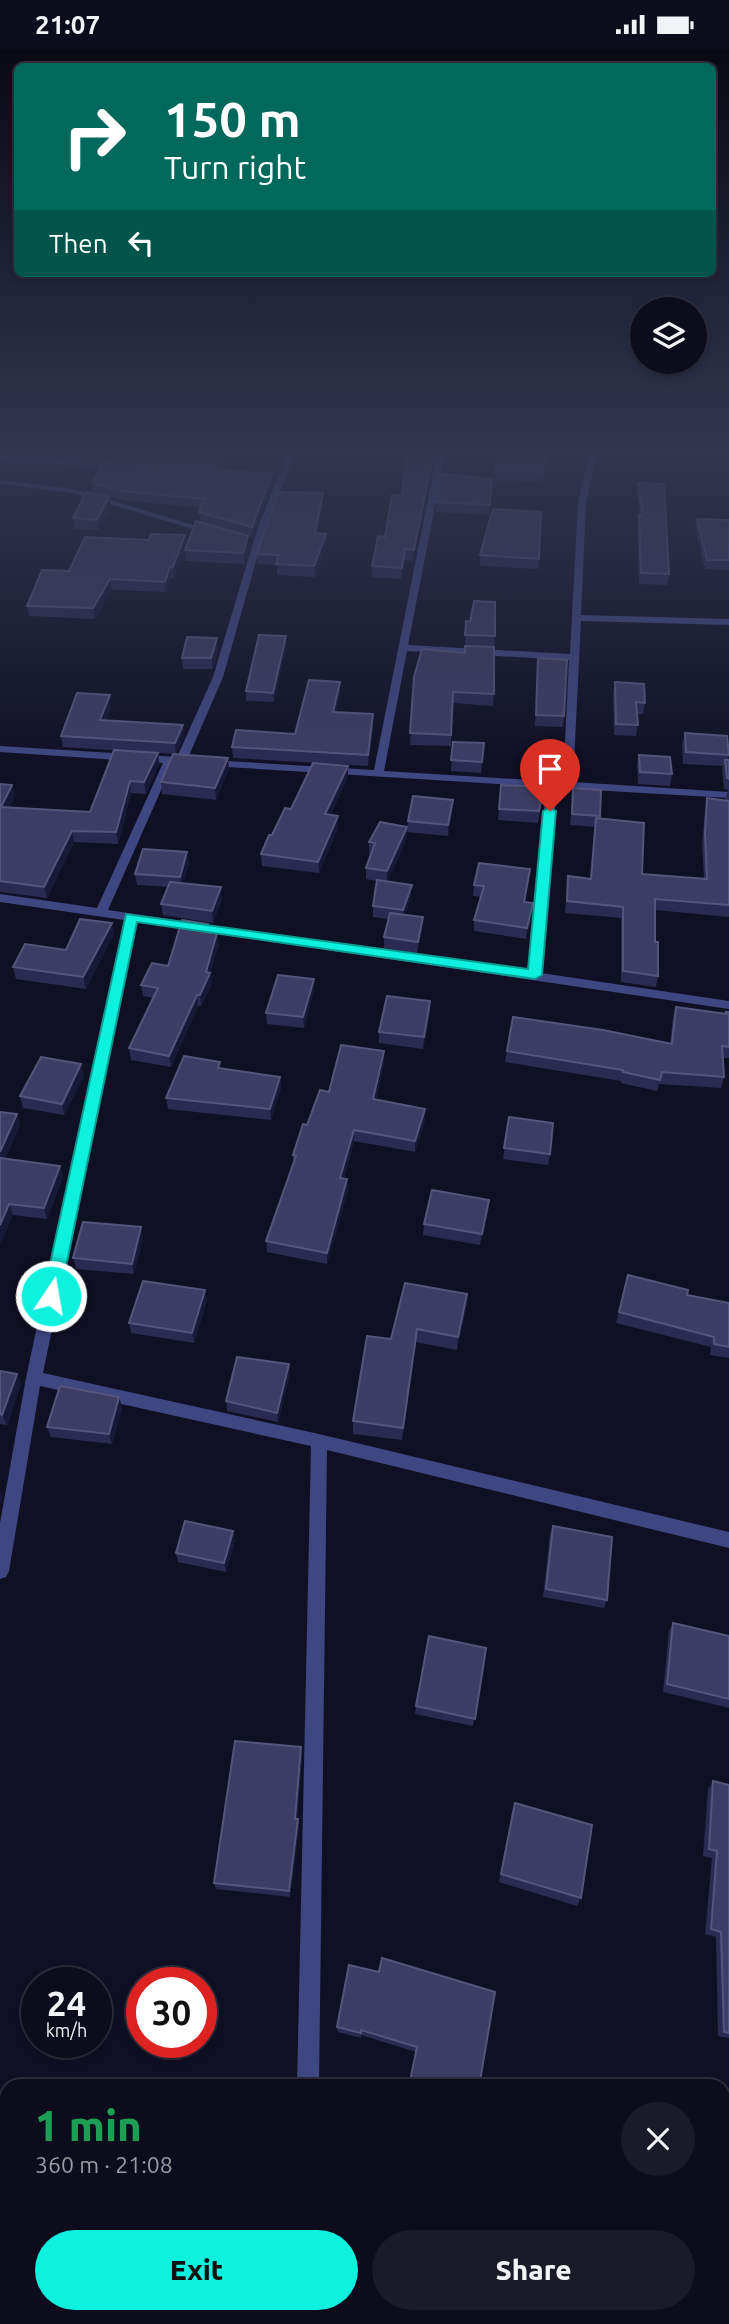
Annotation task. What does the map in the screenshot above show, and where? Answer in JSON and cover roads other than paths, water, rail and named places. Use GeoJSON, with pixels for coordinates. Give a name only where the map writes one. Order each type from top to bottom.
{"type":"FeatureCollection","features":[{"type":"Feature","properties":{"kind":"street"},"geometry":{"type":"LineString","coordinates":[[101,913],[218,677],[254,555]]}},
{"type":"Feature","properties":{"kind":"street"},"geometry":{"type":"LineString","coordinates":[[378,773],[420,555]]}},
{"type":"Feature","properties":{"kind":"street"},"geometry":{"type":"LineString","coordinates":[[568,784],[580,555]]}},
{"type":"Feature","properties":{"kind":"street"},"geometry":{"type":"LineString","coordinates":[[577,618],[729,622]]}},
{"type":"Feature","properties":{"kind":"street"},"geometry":{"type":"LineString","coordinates":[[402,648],[574,657]]}},
{"type":"Feature","properties":{"kind":"street"},"geometry":{"type":"LineString","coordinates":[[0,749],[729,795]]}},
{"type":"Feature","properties":{"kind":"street"},"geometry":{"type":"LineString","coordinates":[[535,975],[552,784]]}},
{"type":"Feature","properties":{"kind":"street"},"geometry":{"type":"LineString","coordinates":[[0,898],[729,1005]]}},
{"type":"Feature","properties":{"kind":"street"},"geometry":{"type":"LineString","coordinates":[[0,1571],[34,1378],[131,917]]}},
{"type":"Feature","properties":{"kind":"street"},"geometry":{"type":"LineString","coordinates":[[34,1378],[319,1441],[729,1540]]}},
{"type":"Feature","properties":{"kind":"street"},"geometry":{"type":"LineString","coordinates":[[308,2079],[319,1441]]}}]}
